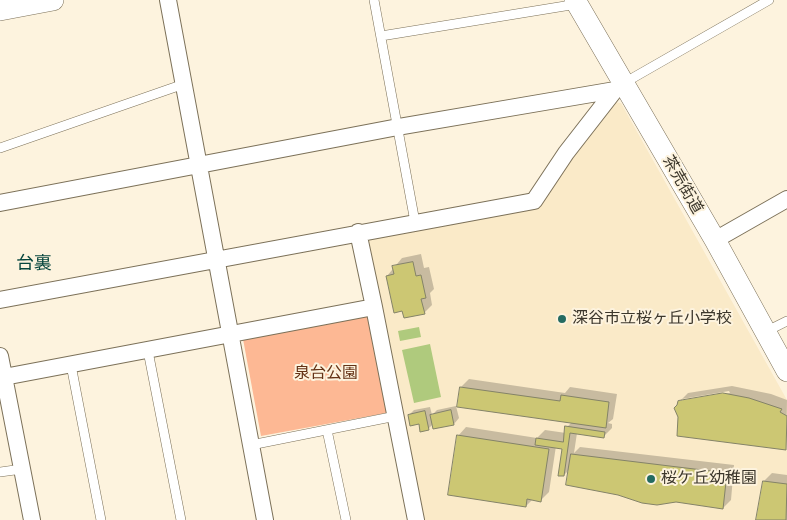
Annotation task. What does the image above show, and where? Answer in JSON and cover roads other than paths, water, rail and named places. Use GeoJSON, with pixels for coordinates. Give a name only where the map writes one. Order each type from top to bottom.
{"type":"FeatureCollection","features":[{"type":"Feature","properties":{"kind":"street"},"geometry":{"type":"LineString","coordinates":[[0,10],[53,0]]}},
{"type":"Feature","properties":{"kind":"street"},"geometry":{"type":"LineString","coordinates":[[168,0],[265,520]]}},
{"type":"Feature","properties":{"kind":"street","name":"茶売街道"},"geometry":{"type":"LineString","coordinates":[[576,2],[619,87],[715,240],[787,371]]}},
{"type":"Feature","properties":{"kind":"street"},"geometry":{"type":"LineString","coordinates":[[0,202],[619,87]]}},
{"type":"Feature","properties":{"kind":"street"},"geometry":{"type":"LineString","coordinates":[[0,300],[358,232],[534,201],[566,153],[619,87]]}},
{"type":"Feature","properties":{"kind":"street"},"geometry":{"type":"LineString","coordinates":[[715,240],[787,200]]}},
{"type":"Feature","properties":{"kind":"street"},"geometry":{"type":"LineString","coordinates":[[358,232],[416,520]]}},
{"type":"Feature","properties":{"kind":"street"},"geometry":{"type":"LineString","coordinates":[[4,377],[374,308]]}},
{"type":"Feature","properties":{"kind":"street"},"geometry":{"type":"LineString","coordinates":[[0,356],[32,520]]}},
{"type":"Feature","properties":{"kind":"lane"},"geometry":{"type":"LineString","coordinates":[[374,0],[415,222]]}},
{"type":"Feature","properties":{"kind":"lane"},"geometry":{"type":"LineString","coordinates":[[619,87],[769,0]]}},
{"type":"Feature","properties":{"kind":"lane"},"geometry":{"type":"LineString","coordinates":[[381,36],[576,2]]}},
{"type":"Feature","properties":{"kind":"lane"},"geometry":{"type":"LineString","coordinates":[[0,148],[184,84]]}},
{"type":"Feature","properties":{"kind":"lane"},"geometry":{"type":"LineString","coordinates":[[765,332],[787,321]]}},
{"type":"Feature","properties":{"kind":"lane"},"geometry":{"type":"LineString","coordinates":[[148,351],[181,520]]}},
{"type":"Feature","properties":{"kind":"lane"},"geometry":{"type":"LineString","coordinates":[[71,365],[101,520]]}},
{"type":"Feature","properties":{"kind":"lane"},"geometry":{"type":"LineString","coordinates":[[251,445],[396,416]]}},
{"type":"Feature","properties":{"kind":"lane"},"geometry":{"type":"LineString","coordinates":[[328,430],[346,520]]}},
{"type":"Feature","properties":{"kind":"lane"},"geometry":{"type":"LineString","coordinates":[[0,472],[22,469]]}},
{"type":"Feature","properties":{"kind":"place","name":"深谷市立桜ヶ丘小学校"},"geometry":{"type":"Point","coordinates":[562,319]}},
{"type":"Feature","properties":{"kind":"place","name":"桜ケ丘幼稚園"},"geometry":{"type":"Point","coordinates":[651,479]}},
{"type":"Feature","properties":{"kind":"district","name":"台裏"},"geometry":{"type":"Point","coordinates":[34,264]}},
{"type":"Feature","properties":{"kind":"park label","name":"泉台公園"},"geometry":{"type":"Point","coordinates":[326,374]}}]}
